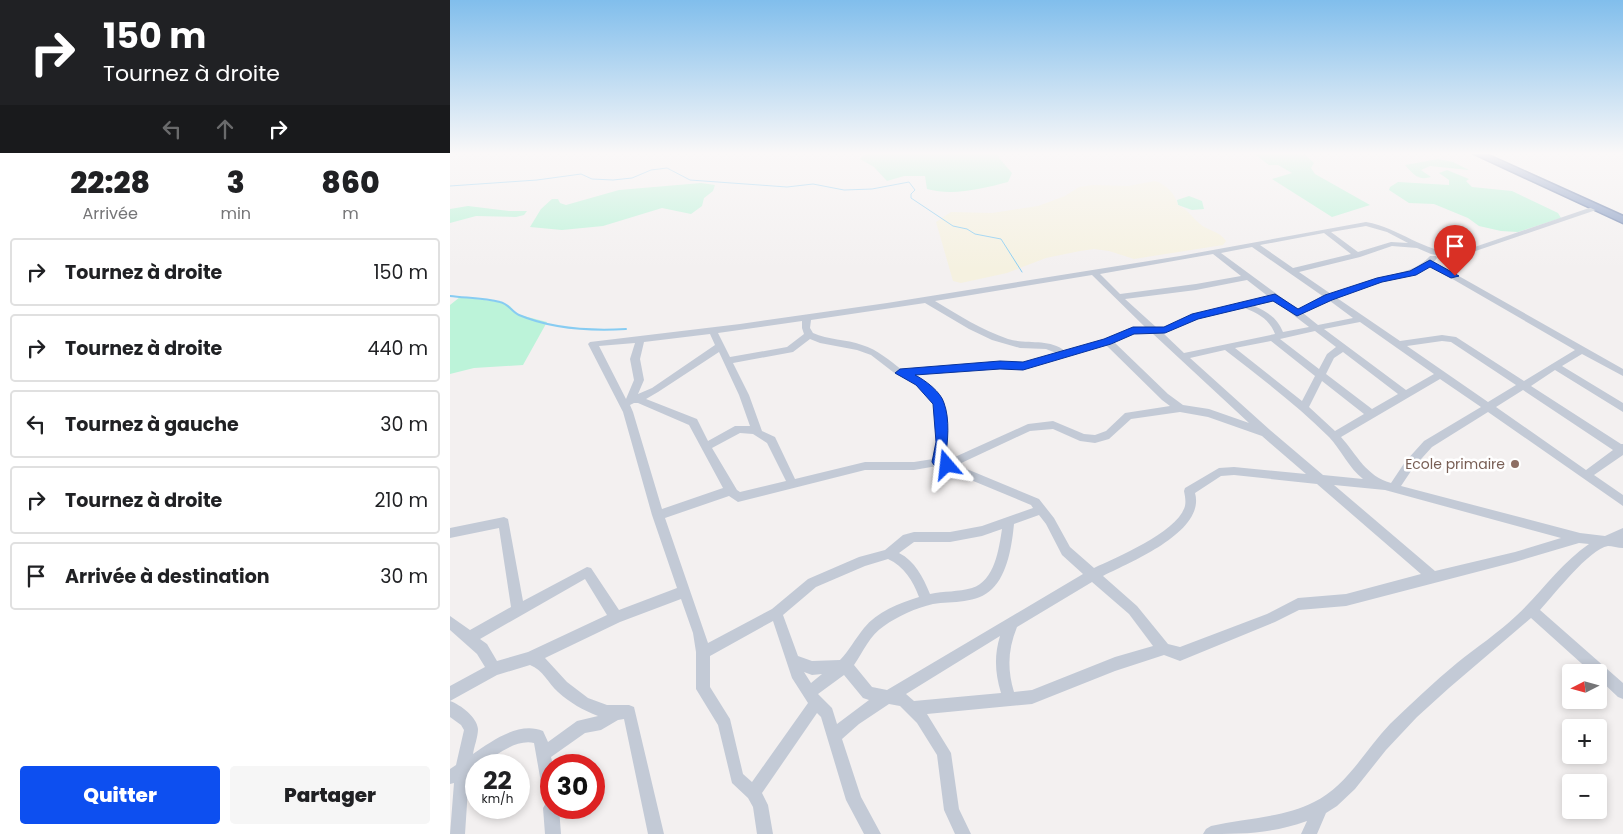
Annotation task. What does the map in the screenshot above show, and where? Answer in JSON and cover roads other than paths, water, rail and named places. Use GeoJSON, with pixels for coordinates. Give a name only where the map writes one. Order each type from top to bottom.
{"type":"FeatureCollection","features":[{"type":"Feature","properties":{"kind":"highway"},"geometry":{"type":"LineString","coordinates":[[1563,192],[1623,220]]}},
{"type":"Feature","properties":{"kind":"highway"},"geometry":{"type":"LineString","coordinates":[[1572,192],[1623,215]]}},
{"type":"Feature","properties":{"kind":"street"},"geometry":{"type":"LineString","coordinates":[[765,834],[760,805],[753,793],[737,778],[725,724],[703,689],[702,652],[699,633],[658,515],[636,436],[631,402],[594,344],[713,331],[927,300],[1215,252],[1358,225],[1374,225],[1423,248],[1452,256],[1470,252],[1598,208]]}},
{"type":"Feature","properties":{"kind":"street"},"geometry":{"type":"LineString","coordinates":[[1327,232],[1357,255]]}},
{"type":"Feature","properties":{"kind":"street"},"geometry":{"type":"LineString","coordinates":[[1291,271],[1357,255],[1391,244],[1423,248]]}},
{"type":"Feature","properties":{"kind":"street"},"geometry":{"type":"LineString","coordinates":[[1255,245],[1360,320],[1623,501]]}},
{"type":"Feature","properties":{"kind":"street"},"geometry":{"type":"LineString","coordinates":[[1215,252],[1405,394]]}},
{"type":"Feature","properties":{"kind":"street"},"geometry":{"type":"LineString","coordinates":[[1297,313],[1329,297],[1380,280],[1412,274],[1430,263],[1437,253]]}},
{"type":"Feature","properties":{"kind":"street"},"geometry":{"type":"LineString","coordinates":[[1430,263],[1623,373]]}},
{"type":"Feature","properties":{"kind":"street"},"geometry":{"type":"LineString","coordinates":[[1094,272],[1118,297],[1266,433],[1433,577]]}},
{"type":"Feature","properties":{"kind":"street"},"geometry":{"type":"LineString","coordinates":[[1118,297],[1196,287],[1247,277]]}},
{"type":"Feature","properties":{"kind":"street"},"geometry":{"type":"LineString","coordinates":[[900,373],[1000,365],[1018,367],[1108,341],[1133,330],[1170,328],[1195,317],[1248,306],[1275,298]]}},
{"type":"Feature","properties":{"kind":"street"},"geometry":{"type":"LineString","coordinates":[[927,300],[997,339],[1022,346],[1047,345],[1063,354]]}},
{"type":"Feature","properties":{"kind":"street"},"geometry":{"type":"LineString","coordinates":[[1248,306],[1268,315],[1274,321],[1277,337],[1322,376],[1371,414]]}},
{"type":"Feature","properties":{"kind":"street"},"geometry":{"type":"LineString","coordinates":[[807,317],[806,328],[809,334],[820,340],[859,346],[874,353],[900,373],[920,382],[939,402],[943,463]]}},
{"type":"Feature","properties":{"kind":"street"},"geometry":{"type":"LineString","coordinates":[[1183,356],[1360,320]]}},
{"type":"Feature","properties":{"kind":"street"},"geometry":{"type":"LineString","coordinates":[[713,331],[744,395],[756,430],[761,436],[771,440],[792,483]]}},
{"type":"Feature","properties":{"kind":"street"},"geometry":{"type":"LineString","coordinates":[[727,361],[790,350],[809,334]]}},
{"type":"Feature","properties":{"kind":"street"},"geometry":{"type":"LineString","coordinates":[[1398,345],[1442,338],[1453,339],[1622,449],[1587,476]]}},
{"type":"Feature","properties":{"kind":"street"},"geometry":{"type":"LineString","coordinates":[[631,402],[639,380],[634,360],[640,340]]}},
{"type":"Feature","properties":{"kind":"street"},"geometry":{"type":"LineString","coordinates":[[1108,341],[1165,397],[1180,408]]}},
{"type":"Feature","properties":{"kind":"street"},"geometry":{"type":"LineString","coordinates":[[631,402],[721,346]]}},
{"type":"Feature","properties":{"kind":"street"},"geometry":{"type":"LineString","coordinates":[[1227,347],[1304,408],[1334,436],[1346,448],[1360,473],[1389,488]]}},
{"type":"Feature","properties":{"kind":"street"},"geometry":{"type":"LineString","coordinates":[[1304,408],[1322,376],[1330,356],[1342,348]]}},
{"type":"Feature","properties":{"kind":"street"},"geometry":{"type":"LineString","coordinates":[[1389,488],[1428,444],[1583,349]]}},
{"type":"Feature","properties":{"kind":"street"},"geometry":{"type":"LineString","coordinates":[[1555,366],[1623,408]]}},
{"type":"Feature","properties":{"kind":"street"},"geometry":{"type":"LineString","coordinates":[[1334,436],[1440,374]]}},
{"type":"Feature","properties":{"kind":"street"},"geometry":{"type":"LineString","coordinates":[[631,402],[690,419],[707,446],[729,490],[738,497],[865,466],[914,466],[943,463],[1028,428],[1042,425],[1056,426],[1086,439],[1100,438],[1110,434],[1117,428],[1122,419],[1129,416],[1180,408],[1209,413],[1266,433]]}},
{"type":"Feature","properties":{"kind":"street"},"geometry":{"type":"LineString","coordinates":[[707,446],[739,429],[756,430]]}},
{"type":"Feature","properties":{"kind":"street"},"geometry":{"type":"LineString","coordinates":[[943,463],[1026,497],[1042,509],[1066,551],[1133,610],[1164,649],[1180,654],[1271,618],[1298,604],[1346,600],[1515,557],[1580,538]]}},
{"type":"Feature","properties":{"kind":"street"},"geometry":{"type":"LineString","coordinates":[[835,736],[848,723],[887,696],[1093,575],[1157,542],[1189,512],[1192,505],[1189,491],[1219,472],[1234,471],[1389,488],[1580,538],[1623,543]]}},
{"type":"Feature","properties":{"kind":"street"},"geometry":{"type":"LineString","coordinates":[[658,515],[729,490]]}},
{"type":"Feature","properties":{"kind":"street"},"geometry":{"type":"LineString","coordinates":[[702,652],[776,613],[817,580],[863,561],[888,554],[907,539],[914,537],[950,537],[982,531],[1042,509]]}},
{"type":"Feature","properties":{"kind":"street"},"geometry":{"type":"LineString","coordinates":[[753,793],[812,698],[855,654],[869,630],[884,618],[926,600],[955,596],[985,588],[990,582],[998,564],[1009,521]]}},
{"type":"Feature","properties":{"kind":"street"},"geometry":{"type":"LineString","coordinates":[[450,533],[504,522],[518,609]]}},
{"type":"Feature","properties":{"kind":"street"},"geometry":{"type":"LineString","coordinates":[[1211,834],[1233,828],[1271,823],[1320,808],[1333,799],[1353,781],[1388,737],[1450,677],[1531,610],[1576,560],[1606,540],[1623,533]]}},
{"type":"Feature","properties":{"kind":"street"},"geometry":{"type":"LineString","coordinates":[[888,554],[903,560],[909,566],[926,600]]}},
{"type":"Feature","properties":{"kind":"street"},"geometry":{"type":"LineString","coordinates":[[470,637],[587,572],[616,617]]}},
{"type":"Feature","properties":{"kind":"street"},"geometry":{"type":"LineString","coordinates":[[450,694],[494,669],[530,658],[616,617],[684,592]]}},
{"type":"Feature","properties":{"kind":"street"},"geometry":{"type":"LineString","coordinates":[[1531,610],[1622,688]]}},
{"type":"Feature","properties":{"kind":"street"},"geometry":{"type":"LineString","coordinates":[[776,613],[797,673],[812,698],[827,713],[854,800],[873,834]]}},
{"type":"Feature","properties":{"kind":"street"},"geometry":{"type":"LineString","coordinates":[[450,622],[482,649],[494,669]]}},
{"type":"Feature","properties":{"kind":"street"},"geometry":{"type":"LineString","coordinates":[[1010,700],[1000,664],[1002,647],[1012,622]]}},
{"type":"Feature","properties":{"kind":"street"},"geometry":{"type":"LineString","coordinates":[[913,708],[1010,700],[1052,690],[1115,664],[1164,649]]}},
{"type":"Feature","properties":{"kind":"street"},"geometry":{"type":"LineString","coordinates":[[530,658],[544,663],[566,691],[592,708],[616,713]]}},
{"type":"Feature","properties":{"kind":"street"},"geometry":{"type":"LineString","coordinates":[[793,661],[812,668],[843,667],[851,671],[868,693],[903,700],[913,708],[922,718],[944,753],[952,810],[963,834]]}},
{"type":"Feature","properties":{"kind":"street"},"geometry":{"type":"LineString","coordinates":[[450,708],[466,720],[471,729],[456,774],[457,834]]}},
{"type":"Feature","properties":{"kind":"street"},"geometry":{"type":"LineString","coordinates":[[456,774],[514,738],[530,733],[538,736],[544,753],[582,726],[601,723],[616,713],[624,711],[631,716],[656,834]]}},
{"type":"Feature","properties":{"kind":"street"},"geometry":{"type":"LineString","coordinates":[[1309,834],[1320,808]]}},
{"type":"Feature","properties":{"kind":"street"},"geometry":{"type":"LineString","coordinates":[[552,819],[553,834]]}},
{"type":"Feature","properties":{"kind":"waterway"},"geometry":{"type":"LineString","coordinates":[[913,192],[911,198],[953,226],[967,229],[975,234],[1001,239],[1022,272]]}},
{"type":"Feature","properties":{"kind":"waterway"},"geometry":{"type":"LineString","coordinates":[[450,296],[500,302],[506,304],[519,315],[558,326],[599,330],[626,329]]}},
{"type":"Feature","properties":{"kind":"place","name":"Ecole primaire"},"geometry":{"type":"Point","coordinates":[1515,464]}}]}
